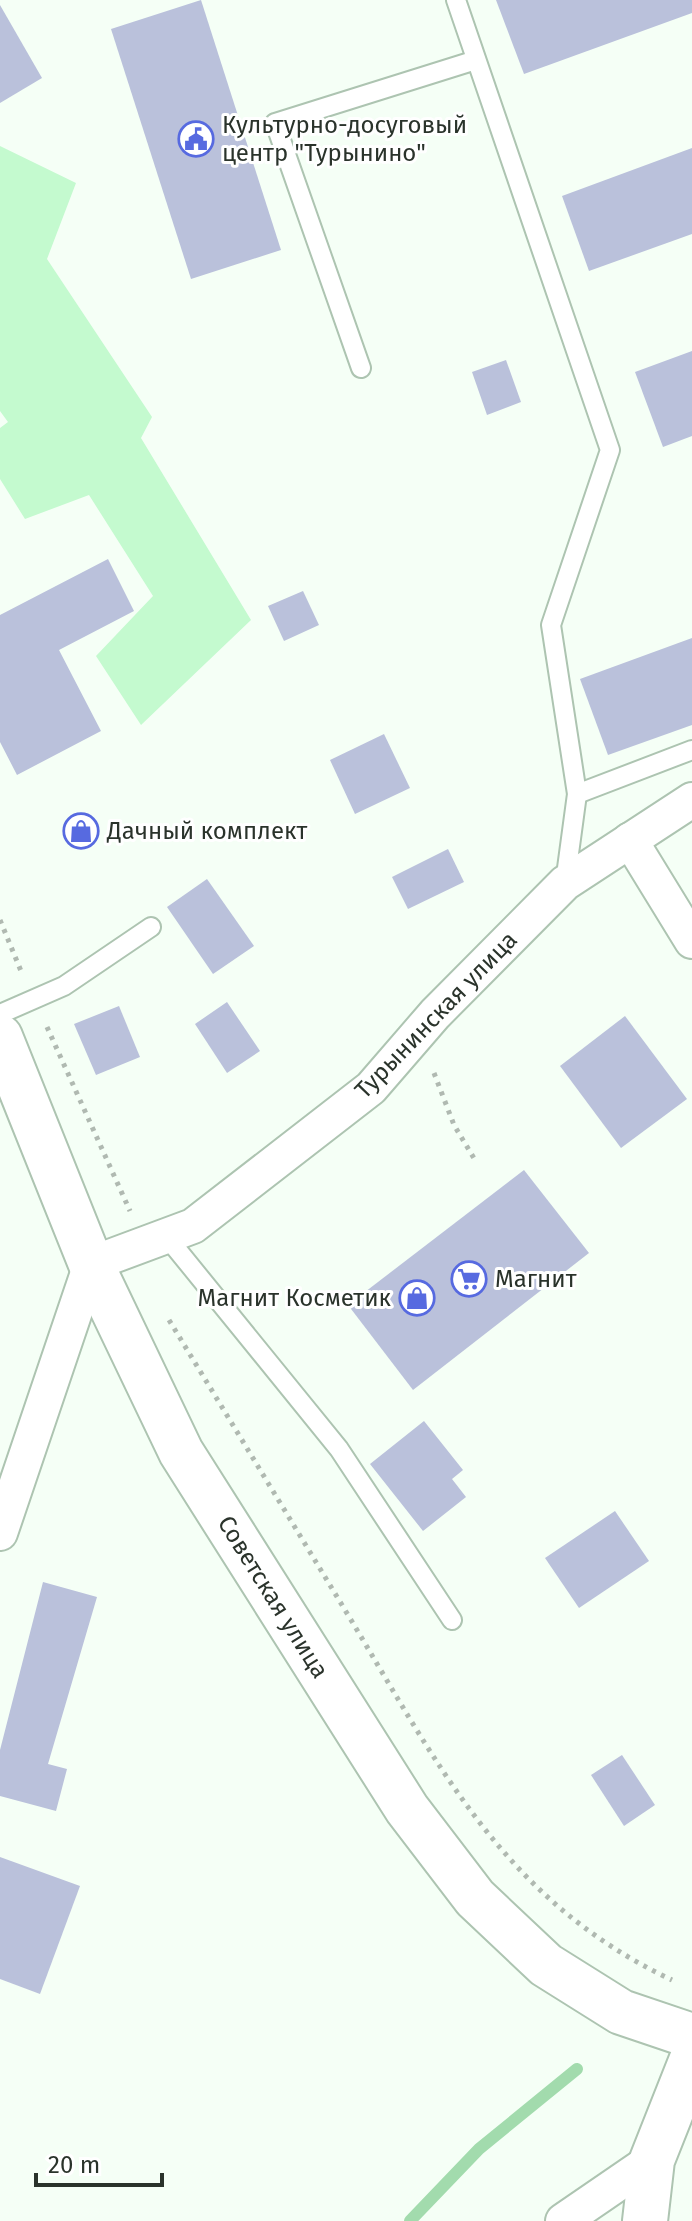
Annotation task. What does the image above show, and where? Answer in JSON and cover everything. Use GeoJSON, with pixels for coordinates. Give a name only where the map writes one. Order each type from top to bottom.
{"type":"FeatureCollection","features":[{"type":"Feature","properties":{"kind":"main road","name":"Советская улица"},"geometry":{"type":"LineString","coordinates":[[4,1061],[91,1264],[181,1452],[407,1809],[475,1898],[546,1965],[621,2012],[692,2036]]}},
{"type":"Feature","properties":{"kind":"main road"},"geometry":{"type":"LineString","coordinates":[[645,2221],[652,2160],[692,2059]]}},
{"type":"Feature","properties":{"kind":"street","name":"Турынинская улица"},"geometry":{"type":"LineString","coordinates":[[91,1264],[193,1226],[371,1088],[435,1014],[565,883],[692,800]]}},
{"type":"Feature","properties":{"kind":"street"},"geometry":{"type":"LineString","coordinates":[[630,840],[692,941]]}},
{"type":"Feature","properties":{"kind":"street"},"geometry":{"type":"LineString","coordinates":[[0,1533],[91,1264]]}},
{"type":"Feature","properties":{"kind":"street"},"geometry":{"type":"LineString","coordinates":[[563,2221],[652,2160]]}},
{"type":"Feature","properties":{"kind":"lane"},"geometry":{"type":"LineString","coordinates":[[456,0],[610,450],[551,625],[577,794],[565,883]]}},
{"type":"Feature","properties":{"kind":"lane"},"geometry":{"type":"LineString","coordinates":[[361,368],[275,123],[476,60]]}},
{"type":"Feature","properties":{"kind":"lane"},"geometry":{"type":"LineString","coordinates":[[577,794],[692,750]]}},
{"type":"Feature","properties":{"kind":"lane"},"geometry":{"type":"LineString","coordinates":[[0,1014],[64,986],[151,927]]}},
{"type":"Feature","properties":{"kind":"lane"},"geometry":{"type":"LineString","coordinates":[[155,1239],[339,1449],[452,1620]]}},
{"type":"Feature","properties":{"kind":"path"},"geometry":{"type":"LineString","coordinates":[[0,920],[34,1001],[155,1239]]}},
{"type":"Feature","properties":{"kind":"path"},"geometry":{"type":"LineString","coordinates":[[434,1073],[454,1125],[475,1160]]}},
{"type":"Feature","properties":{"kind":"path"},"geometry":{"type":"LineString","coordinates":[[167,1316],[456,1793],[517,1871],[578,1925],[644,1967],[680,1984]]}},
{"type":"Feature","properties":{"kind":"green space"},"geometry":{"type":"Polygon","coordinates":[[[0,146],[76,183],[47,259],[152,417],[141,438],[251,620],[141,725],[96,656],[153,596],[89,495],[25,519],[0,479],[0,428],[8,422],[0,411],[0,146]]]}},
{"type":"Feature","properties":{"kind":"building","name":"Культурно-досуговый центр \"Турынино\""},"geometry":{"type":"Polygon","coordinates":[[[201,0],[281,250],[191,279],[111,29],[201,0]]]}},
{"type":"Feature","properties":{"kind":"building"},"geometry":{"type":"Polygon","coordinates":[[[496,0],[692,0],[692,13],[524,74],[496,0]]]}},
{"type":"Feature","properties":{"kind":"building"},"geometry":{"type":"Polygon","coordinates":[[[0,5],[42,78],[0,103],[0,5]]]}},
{"type":"Feature","properties":{"kind":"building"},"geometry":{"type":"Polygon","coordinates":[[[692,148],[692,234],[589,271],[562,196],[692,148]]]}},
{"type":"Feature","properties":{"kind":"building"},"geometry":{"type":"Polygon","coordinates":[[[692,351],[692,436],[663,447],[635,372],[692,351]]]}},
{"type":"Feature","properties":{"kind":"building"},"geometry":{"type":"Polygon","coordinates":[[[506,360],[521,402],[487,415],[472,372],[506,360]]]}},
{"type":"Feature","properties":{"kind":"building"},"geometry":{"type":"Polygon","coordinates":[[[108,559],[134,611],[59,650],[101,731],[17,775],[0,742],[0,615],[108,559]]]}},
{"type":"Feature","properties":{"kind":"building"},"geometry":{"type":"Polygon","coordinates":[[[303,591],[319,625],[284,641],[268,606],[303,591]]]}},
{"type":"Feature","properties":{"kind":"building"},"geometry":{"type":"Polygon","coordinates":[[[692,638],[692,725],[608,755],[580,679],[692,638]]]}},
{"type":"Feature","properties":{"kind":"building"},"geometry":{"type":"Polygon","coordinates":[[[384,734],[410,788],[355,814],[330,760],[384,734]]]}},
{"type":"Feature","properties":{"kind":"building"},"geometry":{"type":"Polygon","coordinates":[[[448,849],[464,882],[408,909],[392,877],[448,849]]]}},
{"type":"Feature","properties":{"kind":"building"},"geometry":{"type":"Polygon","coordinates":[[[207,879],[254,946],[213,974],[167,907],[207,879]]]}},
{"type":"Feature","properties":{"kind":"building"},"geometry":{"type":"Polygon","coordinates":[[[227,1002],[260,1051],[227,1073],[195,1024],[227,1002]]]}},
{"type":"Feature","properties":{"kind":"building"},"geometry":{"type":"Polygon","coordinates":[[[119,1006],[140,1057],[96,1075],[74,1024],[119,1006]]]}},
{"type":"Feature","properties":{"kind":"building"},"geometry":{"type":"Polygon","coordinates":[[[625,1016],[687,1099],[621,1148],[560,1066],[625,1016]]]}},
{"type":"Feature","properties":{"kind":"building","name":"Магнит"},"geometry":{"type":"Polygon","coordinates":[[[524,1170],[589,1253],[413,1390],[348,1305],[524,1170]]]}},
{"type":"Feature","properties":{"kind":"building"},"geometry":{"type":"Polygon","coordinates":[[[424,1421],[463,1470],[452,1479],[466,1497],[423,1531],[370,1464],[424,1421]]]}},
{"type":"Feature","properties":{"kind":"building"},"geometry":{"type":"Polygon","coordinates":[[[615,1511],[649,1561],[579,1608],[545,1558],[615,1511]]]}},
{"type":"Feature","properties":{"kind":"building"},"geometry":{"type":"Polygon","coordinates":[[[43,1582],[97,1597],[48,1764],[67,1769],[56,1811],[0,1796],[0,1750],[43,1582]]]}},
{"type":"Feature","properties":{"kind":"building"},"geometry":{"type":"Polygon","coordinates":[[[622,1755],[655,1805],[624,1826],[591,1775],[622,1755]]]}},
{"type":"Feature","properties":{"kind":"building"},"geometry":{"type":"Polygon","coordinates":[[[0,1857],[80,1886],[40,1994],[0,1979],[0,1857]]]}},
{"type":"Feature","properties":{"kind":"waterway"},"geometry":{"type":"LineString","coordinates":[[410,2221],[479,2149],[577,2069]]}},
{"type":"Feature","properties":{"kind":"place","name":"Культурно-досуговый центр \"Турынино\""},"geometry":{"type":"Point","coordinates":[196,139]}},
{"type":"Feature","properties":{"kind":"place","name":"Дачный комплект"},"geometry":{"type":"Point","coordinates":[81,831]}},
{"type":"Feature","properties":{"kind":"place","name":"Магнит"},"geometry":{"type":"Point","coordinates":[469,1279]}},
{"type":"Feature","properties":{"kind":"place","name":"Магнит Косметик"},"geometry":{"type":"Point","coordinates":[417,1298]}}]}
